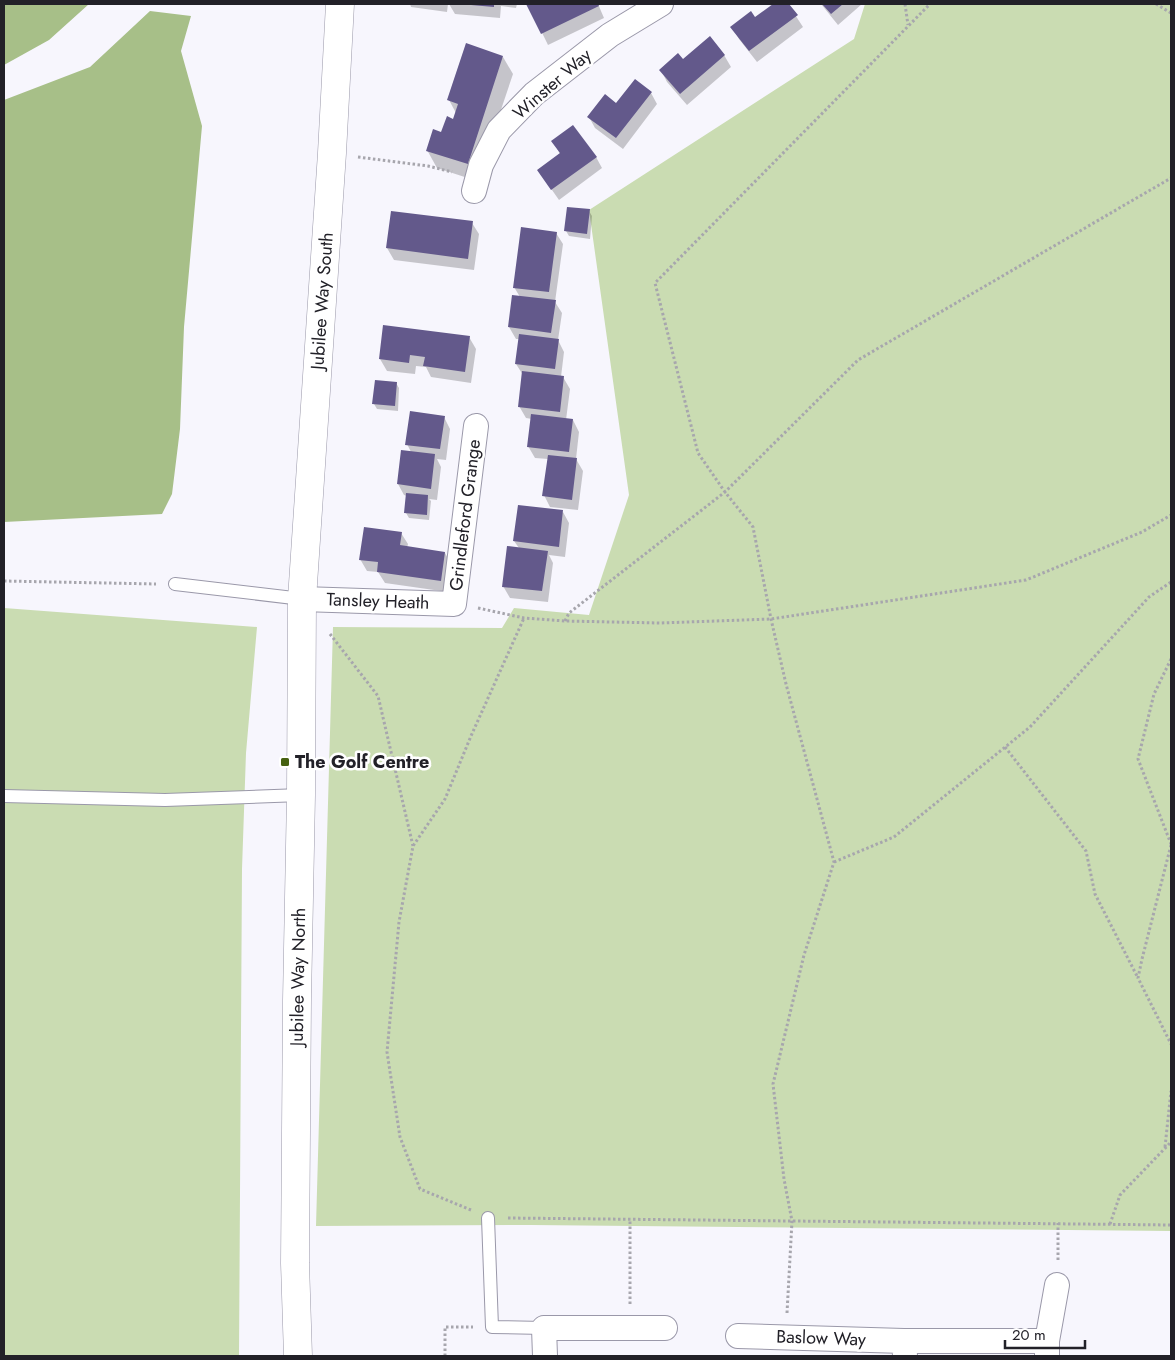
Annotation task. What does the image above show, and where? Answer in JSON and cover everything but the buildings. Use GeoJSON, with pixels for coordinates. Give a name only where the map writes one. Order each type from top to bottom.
{"type":"FeatureCollection","features":[{"type":"Feature","properties":{"kind":"street","name":"Jubilee Way South"},"geometry":{"type":"LineString","coordinates":[[302,599],[332,153],[340,4]]}},
{"type":"Feature","properties":{"kind":"street","name":"Winster Way"},"geometry":{"type":"LineString","coordinates":[[476,185],[481,165],[499,130],[534,94],[610,34],[661,4]]}},
{"type":"Feature","properties":{"kind":"street","name":"Grindleford Grange"},"geometry":{"type":"LineString","coordinates":[[454,604],[476,426]]}},
{"type":"Feature","properties":{"kind":"street","name":"Tansley Heath"},"geometry":{"type":"LineString","coordinates":[[302,599],[454,604]]}},
{"type":"Feature","properties":{"kind":"street","name":"Jubilee Way North"},"geometry":{"type":"LineString","coordinates":[[298,1356],[294,1263],[302,599]]}},
{"type":"Feature","properties":{"kind":"street"},"geometry":{"type":"LineString","coordinates":[[1047,1349],[1058,1285]]}},
{"type":"Feature","properties":{"kind":"street"},"geometry":{"type":"LineString","coordinates":[[545,1356],[544,1328],[665,1328]]}},
{"type":"Feature","properties":{"kind":"street","name":"Baslow Way"},"geometry":{"type":"LineString","coordinates":[[738,1336],[785,1336],[904,1348],[1047,1349]]}},
{"type":"Feature","properties":{"kind":"lane"},"geometry":{"type":"LineString","coordinates":[[175,584],[302,599]]}},
{"type":"Feature","properties":{"kind":"lane"},"geometry":{"type":"LineString","coordinates":[[4,796],[165,800],[301,795]]}},
{"type":"Feature","properties":{"kind":"lane"},"geometry":{"type":"LineString","coordinates":[[488,1218],[492,1327],[544,1328]]}},
{"type":"Feature","properties":{"kind":"path"},"geometry":{"type":"LineString","coordinates":[[905,4],[908,26]]}},
{"type":"Feature","properties":{"kind":"path"},"geometry":{"type":"LineString","coordinates":[[785,1336],[792,1221],[784,1179],[773,1084],[804,955],[834,862],[806,763],[771,619],[754,527],[724,492],[698,453],[655,283],[930,4]]}},
{"type":"Feature","properties":{"kind":"path"},"geometry":{"type":"LineString","coordinates":[[1156,4],[1171,13]]}},
{"type":"Feature","properties":{"kind":"path"},"geometry":{"type":"LineString","coordinates":[[332,153],[428,166],[476,185]]}},
{"type":"Feature","properties":{"kind":"path"},"geometry":{"type":"LineString","coordinates":[[565,620],[569,613],[724,492],[858,360],[1171,178]]}},
{"type":"Feature","properties":{"kind":"path"},"geometry":{"type":"LineString","coordinates":[[454,604],[524,618],[565,620],[660,623],[771,619],[1026,580],[1142,532],[1171,515]]}},
{"type":"Feature","properties":{"kind":"path"},"geometry":{"type":"LineString","coordinates":[[4,580],[175,584]]}},
{"type":"Feature","properties":{"kind":"path"},"geometry":{"type":"LineString","coordinates":[[834,862],[894,837],[1030,728],[1150,597],[1171,582]]}},
{"type":"Feature","properties":{"kind":"path"},"geometry":{"type":"LineString","coordinates":[[302,599],[378,696],[413,846],[399,922],[387,1052],[400,1137],[420,1189],[488,1218],[1171,1225]]}},
{"type":"Feature","properties":{"kind":"path"},"geometry":{"type":"LineString","coordinates":[[413,846],[445,799],[524,618]]}},
{"type":"Feature","properties":{"kind":"path"},"geometry":{"type":"LineString","coordinates":[[1138,978],[1171,844],[1138,760],[1154,694],[1171,659]]}},
{"type":"Feature","properties":{"kind":"path"},"geometry":{"type":"LineString","coordinates":[[1005,747],[1086,851],[1094,894],[1171,1044]]}},
{"type":"Feature","properties":{"kind":"path"},"geometry":{"type":"LineString","coordinates":[[1165,1148],[1171,1091]]}},
{"type":"Feature","properties":{"kind":"path"},"geometry":{"type":"LineString","coordinates":[[1110,1224],[1120,1195],[1171,1142]]}},
{"type":"Feature","properties":{"kind":"path"},"geometry":{"type":"LineString","coordinates":[[630,1220],[630,1327]]}},
{"type":"Feature","properties":{"kind":"path"},"geometry":{"type":"LineString","coordinates":[[1058,1223],[1058,1285]]}},
{"type":"Feature","properties":{"kind":"path"},"geometry":{"type":"LineString","coordinates":[[445,1356],[445,1327],[492,1327]]}},
{"type":"Feature","properties":{"kind":"shaded area"},"geometry":{"type":"Polygon","coordinates":[[[4,4],[89,4],[49,40],[4,65],[4,4]]]}},
{"type":"Feature","properties":{"kind":"shaded area"},"geometry":{"type":"Polygon","coordinates":[[[865,4],[1171,4],[1171,1231],[531,1225],[316,1226],[333,627],[502,628],[514,608],[589,615],[629,495],[589,210],[854,39],[865,4]]]}},
{"type":"Feature","properties":{"kind":"shaded area"},"geometry":{"type":"Polygon","coordinates":[[[150,11],[191,16],[181,51],[202,126],[184,327],[180,429],[172,494],[162,514],[4,522],[4,100],[90,67],[150,11]]]}},
{"type":"Feature","properties":{"kind":"shaded area"},"geometry":{"type":"Polygon","coordinates":[[[4,608],[257,627],[246,753],[242,869],[239,1356],[4,1356],[4,608]]]}},
{"type":"Feature","properties":{"kind":"place","name":"The Golf Centre"},"geometry":{"type":"Point","coordinates":[285,762]}}]}
